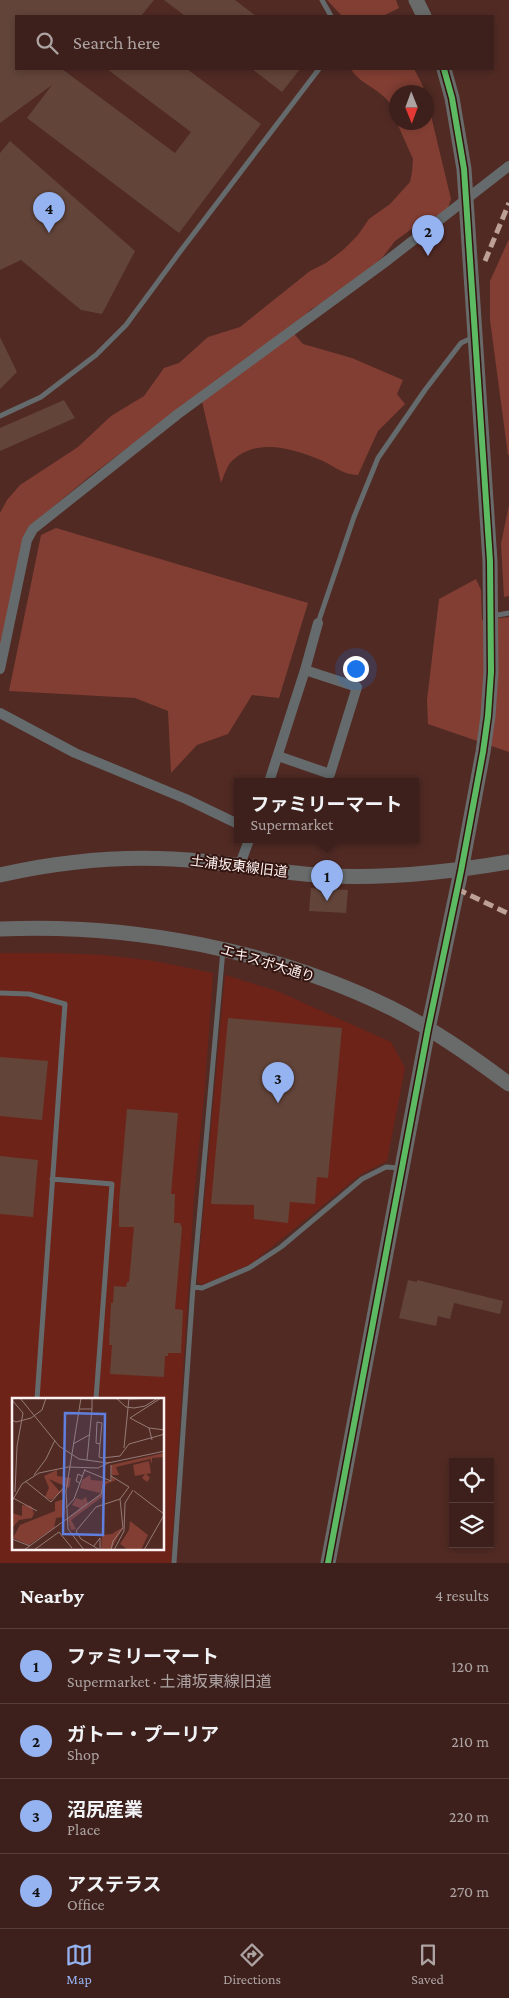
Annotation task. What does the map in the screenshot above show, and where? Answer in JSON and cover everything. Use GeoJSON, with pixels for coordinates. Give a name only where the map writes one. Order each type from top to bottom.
{"type":"FeatureCollection","features":[{"type":"Feature","properties":{"kind":"street"},"geometry":{"type":"LineString","coordinates":[[416,0],[424,15]]}},
{"type":"Feature","properties":{"kind":"street"},"geometry":{"type":"LineString","coordinates":[[328,1563],[428,1029],[461,871],[488,716],[491,672],[490,561],[475,336],[460,138],[444,70]]}},
{"type":"Feature","properties":{"kind":"street"},"geometry":{"type":"LineString","coordinates":[[0,669],[27,540],[33,529],[178,414],[384,263],[509,166]]}},
{"type":"Feature","properties":{"kind":"street"},"geometry":{"type":"LineString","coordinates":[[270,778],[318,623]]}},
{"type":"Feature","properties":{"kind":"street"},"geometry":{"type":"LineString","coordinates":[[278,756],[330,774],[357,687],[305,670]]}},
{"type":"Feature","properties":{"kind":"street"},"geometry":{"type":"LineString","coordinates":[[0,713],[75,753],[186,799],[234,822]]}},
{"type":"Feature","properties":{"kind":"street"},"geometry":{"type":"LineString","coordinates":[[239,867],[248,843]]}},
{"type":"Feature","properties":{"kind":"street","name":"土浦坂東線旧道"},"geometry":{"type":"LineString","coordinates":[[0,876],[70,862],[111,858],[174,859],[317,875],[366,877],[461,871],[509,862]]}},
{"type":"Feature","properties":{"kind":"street","name":"エキスポ大通り"},"geometry":{"type":"LineString","coordinates":[[0,929],[82,929],[184,941],[223,950],[324,980],[390,1008],[428,1029],[471,1056],[509,1084]]}},
{"type":"Feature","properties":{"kind":"lane"},"geometry":{"type":"LineString","coordinates":[[322,0],[330,15]]}},
{"type":"Feature","properties":{"kind":"lane"},"geometry":{"type":"LineString","coordinates":[[0,416],[40,397],[96,355],[126,325],[318,70]]}},
{"type":"Feature","properties":{"kind":"lane"},"geometry":{"type":"LineString","coordinates":[[318,623],[354,517],[378,458],[425,390],[461,343],[475,336]]}},
{"type":"Feature","properties":{"kind":"lane"},"geometry":{"type":"LineString","coordinates":[[491,616],[509,613]]}},
{"type":"Feature","properties":{"kind":"lane"},"geometry":{"type":"LineString","coordinates":[[174,1563],[193,1287],[223,950]]}},
{"type":"Feature","properties":{"kind":"lane"},"geometry":{"type":"LineString","coordinates":[[0,993],[29,994],[65,1004],[36,1398]]}},
{"type":"Feature","properties":{"kind":"lane"},"geometry":{"type":"LineString","coordinates":[[193,1287],[202,1288],[249,1268],[281,1247],[362,1179],[386,1167],[402,1168]]}},
{"type":"Feature","properties":{"kind":"lane"},"geometry":{"type":"LineString","coordinates":[[52,1179],[112,1184],[96,1398]]}},
{"type":"Feature","properties":{"kind":"shaded area"},"geometry":{"type":"Polygon","coordinates":[[[327,0],[396,0],[399,8],[385,15],[341,15],[327,0]]]}},
{"type":"Feature","properties":{"kind":"shaded area"},"geometry":{"type":"Polygon","coordinates":[[[352,70],[415,70],[422,85],[389,85],[389,102],[362,81],[352,70]]]}},
{"type":"Feature","properties":{"kind":"shaded area"},"geometry":{"type":"Polygon","coordinates":[[[434,128],[451,199],[447,211],[413,228],[395,241],[382,258],[334,296],[310,310],[295,326],[295,335],[303,344],[352,358],[403,380],[397,394],[405,404],[378,431],[358,475],[344,472],[300,452],[276,447],[264,447],[252,449],[241,454],[231,462],[221,483],[200,393],[89,477],[30,526],[0,648],[0,513],[7,500],[20,485],[78,447],[111,416],[144,396],[164,368],[179,363],[208,337],[240,327],[310,271],[326,263],[343,250],[358,235],[369,219],[390,204],[410,182],[413,159],[400,130],[434,130],[434,128]]]}},
{"type":"Feature","properties":{"kind":"shaded area"},"geometry":{"type":"Polygon","coordinates":[[[509,239],[508,455],[490,320],[490,281],[509,239]]]}},
{"type":"Feature","properties":{"kind":"shaded area"},"geometry":{"type":"Polygon","coordinates":[[[509,505],[509,596],[504,597],[501,544],[509,505]]]}},
{"type":"Feature","properties":{"kind":"shaded area"},"geometry":{"type":"Polygon","coordinates":[[[56,528],[308,603],[279,698],[252,695],[228,734],[197,745],[171,773],[168,711],[135,698],[9,691],[41,535],[56,528]]]}},
{"type":"Feature","properties":{"kind":"shaded area"},"geometry":{"type":"Polygon","coordinates":[[[476,579],[481,590],[482,620],[509,617],[509,752],[428,724],[427,700],[439,599],[476,579]]]}},
{"type":"Feature","properties":{"kind":"shaded area"},"geometry":{"type":"Polygon","coordinates":[[[0,953],[104,955],[154,961],[213,973],[205,1086],[194,1198],[171,1563],[0,1563],[0,953]]]}},
{"type":"Feature","properties":{"kind":"shaded area"},"geometry":{"type":"Polygon","coordinates":[[[225,975],[277,991],[391,1042],[405,1068],[387,1161],[360,1175],[251,1264],[202,1285],[197,1281],[225,975]]]}},
{"type":"Feature","properties":{"kind":"building"},"geometry":{"type":"Polygon","coordinates":[[[0,0],[154,0],[142,15],[15,15],[15,70],[63,70],[175,153],[191,132],[108,70],[188,70],[261,124],[179,233],[27,118],[52,85],[0,123],[0,0]]]}},
{"type":"Feature","properties":{"kind":"building"},"geometry":{"type":"Polygon","coordinates":[[[164,0],[235,0],[255,15],[184,15],[164,0]]]}},
{"type":"Feature","properties":{"kind":"building"},"geometry":{"type":"Polygon","coordinates":[[[253,70],[299,70],[282,92],[253,70]]]}},
{"type":"Feature","properties":{"kind":"building"},"geometry":{"type":"Polygon","coordinates":[[[10,141],[135,251],[102,314],[81,310],[21,260],[0,270],[0,153],[10,141]]]}},
{"type":"Feature","properties":{"kind":"building"},"geometry":{"type":"Polygon","coordinates":[[[0,337],[17,372],[0,389],[0,337]]]}},
{"type":"Feature","properties":{"kind":"building"},"geometry":{"type":"Polygon","coordinates":[[[64,400],[75,418],[0,451],[0,428],[64,400]]]}},
{"type":"Feature","properties":{"kind":"building"},"geometry":{"type":"Polygon","coordinates":[[[311,888],[348,890],[346,913],[309,911],[311,888]]]}},
{"type":"Feature","properties":{"kind":"building"},"geometry":{"type":"Polygon","coordinates":[[[228,1018],[342,1028],[328,1178],[317,1177],[315,1204],[290,1202],[288,1223],[254,1219],[254,1205],[211,1204],[228,1018]]]}},
{"type":"Feature","properties":{"kind":"building"},"geometry":{"type":"Polygon","coordinates":[[[0,1057],[48,1061],[42,1120],[0,1116],[0,1057]]]}},
{"type":"Feature","properties":{"kind":"building"},"geometry":{"type":"Polygon","coordinates":[[[127,1109],[178,1113],[171,1194],[175,1194],[174,1223],[180,1223],[182,1228],[175,1309],[183,1310],[181,1353],[168,1353],[168,1356],[165,1356],[164,1377],[110,1374],[112,1345],[109,1345],[111,1303],[113,1303],[114,1286],[126,1287],[127,1282],[129,1282],[134,1227],[119,1227],[119,1202],[127,1109]]]}},
{"type":"Feature","properties":{"kind":"building"},"geometry":{"type":"Polygon","coordinates":[[[0,1156],[38,1160],[33,1217],[0,1214],[0,1156]]]}},
{"type":"Feature","properties":{"kind":"building"},"geometry":{"type":"Polygon","coordinates":[[[408,1280],[417,1282],[417,1280],[503,1301],[500,1314],[454,1303],[450,1319],[438,1316],[436,1326],[399,1318],[408,1280]]]}},
{"type":"Feature","properties":{"kind":"marked path"},"geometry":{"type":"LineString","coordinates":[[485,261],[509,203]]}},
{"type":"Feature","properties":{"kind":"marked path"},"geometry":{"type":"LineString","coordinates":[[457,889],[509,914]]}},
{"type":"Feature","properties":{"kind":"cycle path"},"geometry":{"type":"LineString","coordinates":[[328,1563],[428,1029],[461,871],[488,716],[491,672],[490,561],[464,169],[452,98],[444,70]]}},
{"type":"Feature","properties":{"kind":"place","name":"アステラス"},"geometry":{"type":"Point","coordinates":[49,233]}},
{"type":"Feature","properties":{"kind":"place","name":"ガトー・プーリア"},"geometry":{"type":"Point","coordinates":[428,256]}},
{"type":"Feature","properties":{"kind":"place","name":"ファミリーマート"},"geometry":{"type":"Point","coordinates":[327,901]}},
{"type":"Feature","properties":{"kind":"place","name":"沼尻産業"},"geometry":{"type":"Point","coordinates":[278,1103]}}]}
